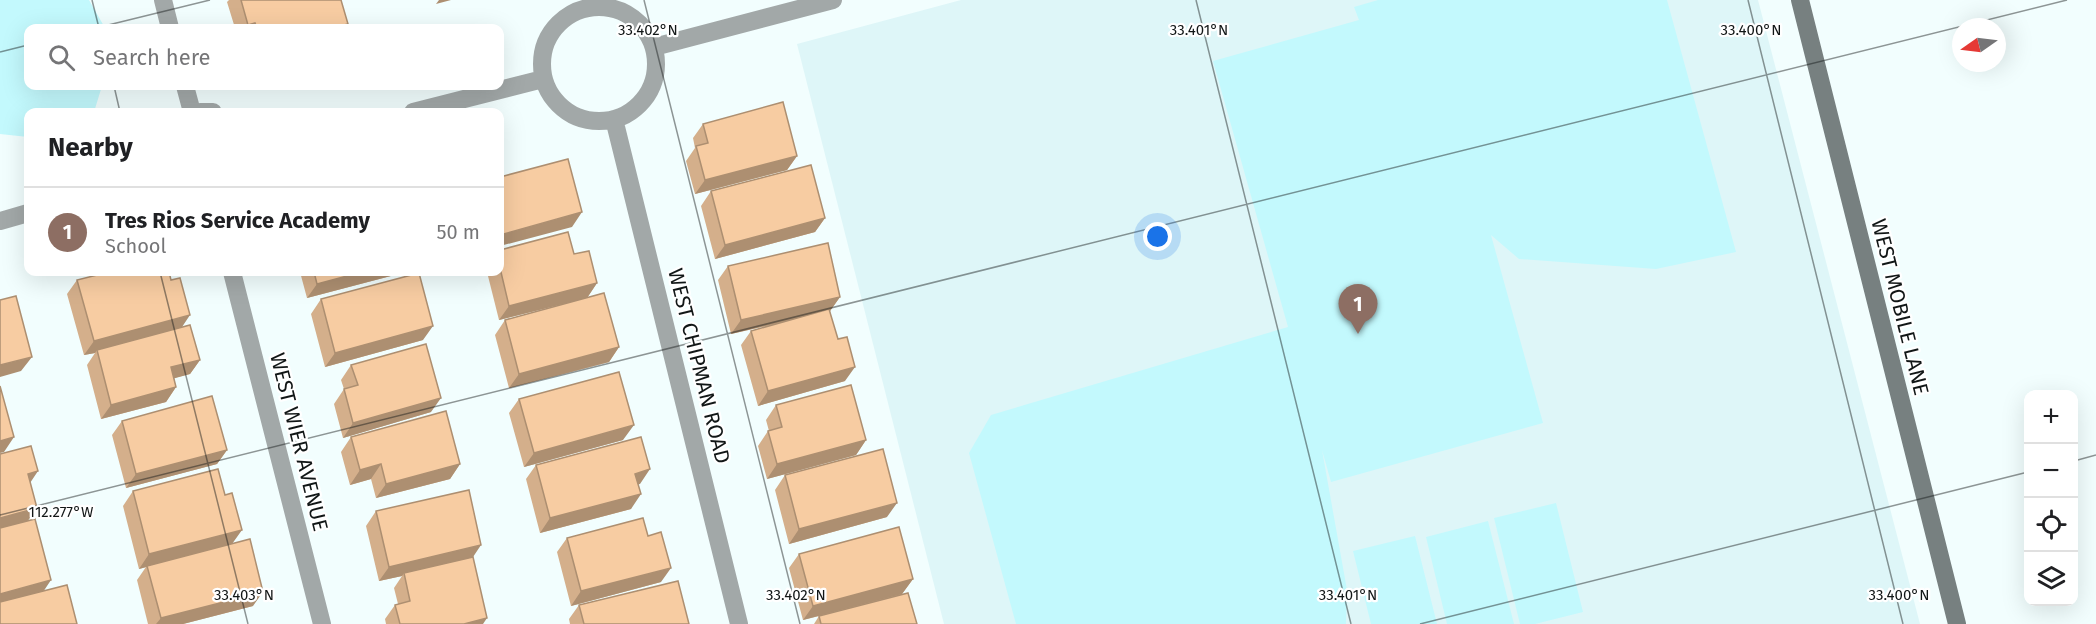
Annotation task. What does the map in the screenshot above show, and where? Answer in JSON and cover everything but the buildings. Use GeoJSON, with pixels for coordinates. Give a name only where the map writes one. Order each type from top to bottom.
{"type":"FeatureCollection","features":[{"type":"Feature","properties":{"kind":"street"},"geometry":{"type":"LineString","coordinates":[[163,0],[169,24]]}},
{"type":"Feature","properties":{"kind":"street"},"geometry":{"type":"LineString","coordinates":[[654,47],[833,0]]}},
{"type":"Feature","properties":{"kind":"street","name":"WEST MOBILE LANE"},"geometry":{"type":"LineString","coordinates":[[1800,0],[1957,624]]}},
{"type":"Feature","properties":{"kind":"street"},"geometry":{"type":"LineString","coordinates":[[584,4],[620,10],[634,19],[646,32],[654,47],[656,66],[653,83],[644,99],[630,112],[614,119],[599,121],[570,114],[549,93],[543,79],[541,66],[546,40],[562,19],[584,4]]}},
{"type":"Feature","properties":{"kind":"street"},"geometry":{"type":"LineString","coordinates":[[504,89],[543,79]]}},
{"type":"Feature","properties":{"kind":"street"},"geometry":{"type":"LineString","coordinates":[[186,90],[191,108]]}},
{"type":"Feature","properties":{"kind":"street"},"geometry":{"type":"LineString","coordinates":[[429,108],[500,90]]}},
{"type":"Feature","properties":{"kind":"street","name":"WEST CHIPMAN ROAD"},"geometry":{"type":"LineString","coordinates":[[614,119],[739,624]]}},
{"type":"Feature","properties":{"kind":"street"},"geometry":{"type":"LineString","coordinates":[[0,221],[24,214]]}},
{"type":"Feature","properties":{"kind":"street","name":"WEST WIER AVENUE"},"geometry":{"type":"LineString","coordinates":[[233,276],[322,624]]}},
{"type":"Feature","properties":{"kind":"shaded area"},"geometry":{"type":"Polygon","coordinates":[[[0,0],[89,0],[103,24],[24,24],[24,90],[101,90],[95,108],[24,108],[24,137],[0,134],[0,0]]]}},
{"type":"Feature","properties":{"kind":"shaded area"},"geometry":{"type":"Polygon","coordinates":[[[961,0],[1758,0],[1920,624],[944,624],[797,44],[961,0]]]}},
{"type":"Feature","properties":{"kind":"shaded area"},"geometry":{"type":"Polygon","coordinates":[[[1378,0],[1667,0],[1736,252],[1656,269],[1519,259],[1491,235],[1543,423],[1331,482],[1322,450],[1347,590],[1346,624],[1016,624],[969,453],[991,415],[1288,327],[1213,61],[1359,20],[1354,7],[1378,0]]]}},
{"type":"Feature","properties":{"kind":"shaded area"},"geometry":{"type":"Polygon","coordinates":[[[1556,503],[1583,612],[1535,624],[1520,624],[1494,518],[1556,503]]]}},
{"type":"Feature","properties":{"kind":"shaded area"},"geometry":{"type":"Polygon","coordinates":[[[1488,521],[1514,624],[1447,624],[1426,537],[1488,521]]]}},
{"type":"Feature","properties":{"kind":"shaded area"},"geometry":{"type":"Polygon","coordinates":[[[1415,536],[1437,624],[1371,624],[1353,551],[1415,536]]]}},
{"type":"Feature","properties":{"kind":"place","name":"Tres Rios Service Academy"},"geometry":{"type":"Point","coordinates":[1358,334]}}]}
